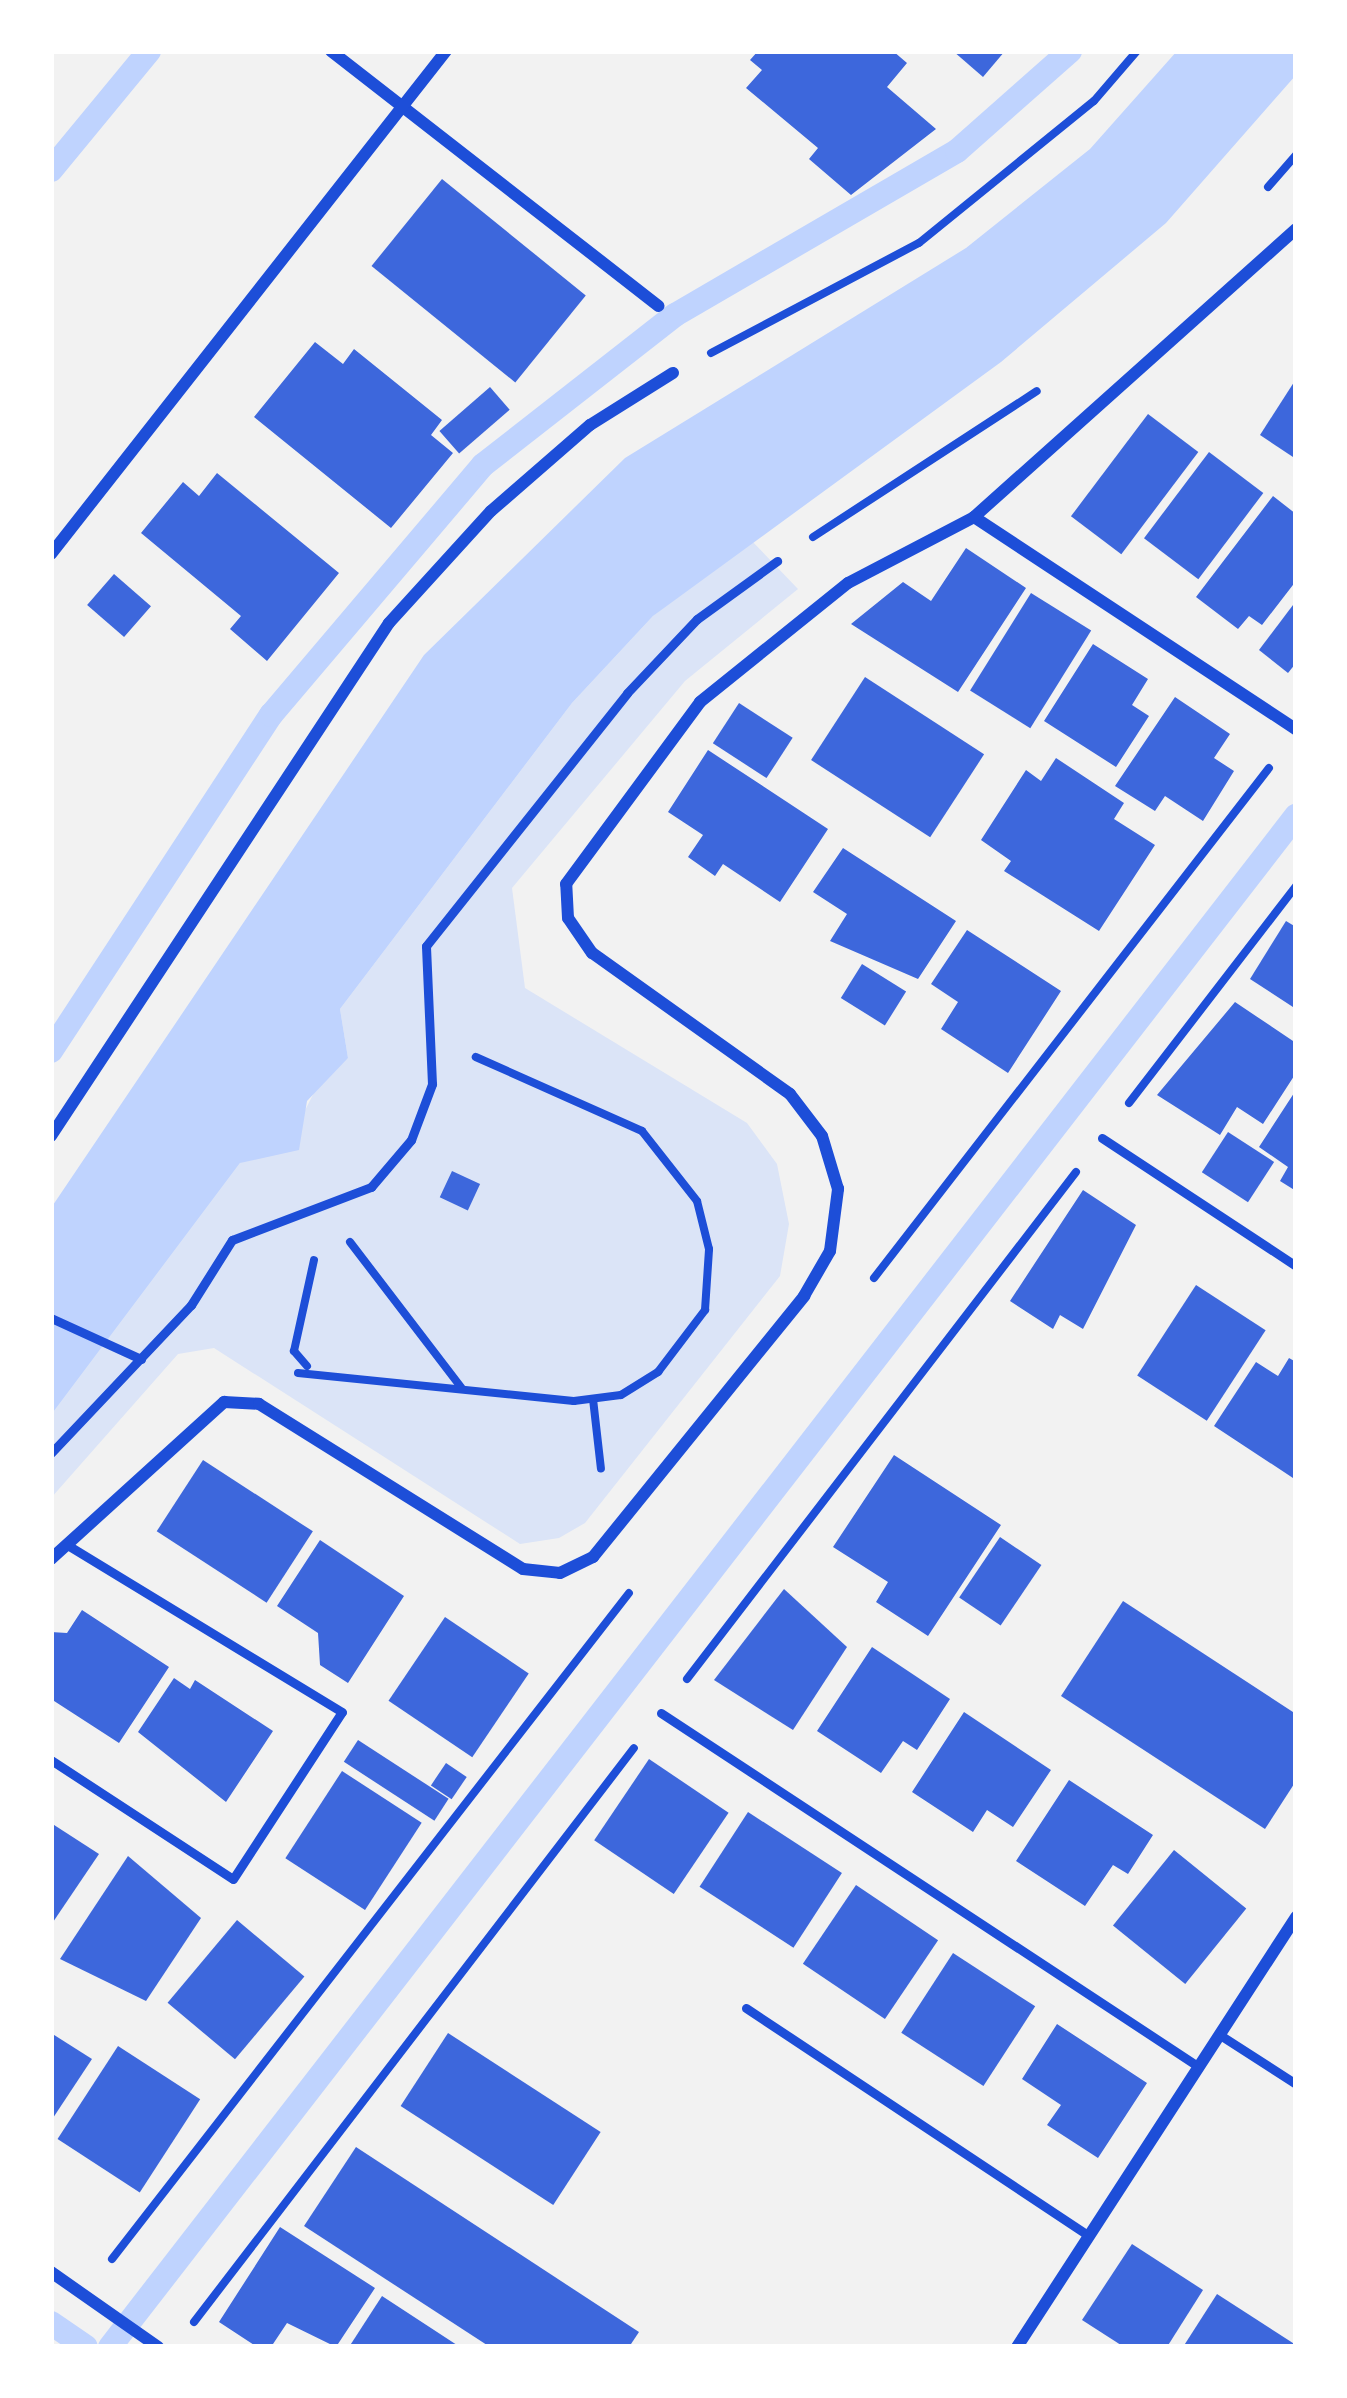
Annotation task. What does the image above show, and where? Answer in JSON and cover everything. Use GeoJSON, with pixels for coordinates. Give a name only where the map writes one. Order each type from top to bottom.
{"type":"FeatureCollection","features":[{"type":"Feature","properties":{"kind":"street"},"geometry":{"type":"LineString","coordinates":[[331,51],[658,306]]}},
{"type":"Feature","properties":{"kind":"street"},"geometry":{"type":"LineString","coordinates":[[51,554],[446,51]]}},
{"type":"Feature","properties":{"kind":"street"},"geometry":{"type":"LineString","coordinates":[[51,1559],[197,1415],[259,1404],[523,1569],[560,1573],[593,1556],[805,1295],[830,1251],[838,1189],[822,1136],[790,1094],[592,953],[568,918],[566,884],[700,702],[848,583],[974,517],[1296,230]]}},
{"type":"Feature","properties":{"kind":"street"},"geometry":{"type":"LineString","coordinates":[[51,1136],[389,623],[491,511],[590,425],[673,373]]}},
{"type":"Feature","properties":{"kind":"street"},"geometry":{"type":"LineString","coordinates":[[974,517],[1296,729]]}},
{"type":"Feature","properties":{"kind":"street"},"geometry":{"type":"LineString","coordinates":[[1017,2347],[1296,1917]]}},
{"type":"Feature","properties":{"kind":"street"},"geometry":{"type":"LineString","coordinates":[[51,2272],[158,2347]]}},
{"type":"Feature","properties":{"kind":"lane"},"geometry":{"type":"LineString","coordinates":[[51,1453],[140,1359],[232,1240],[325,1210],[371,1186],[411,1140],[435,1039],[426,946],[627,692],[698,619],[777,561]]}},
{"type":"Feature","properties":{"kind":"lane"},"geometry":{"type":"LineString","coordinates":[[1102,1138],[1296,1266]]}},
{"type":"Feature","properties":{"kind":"lane"},"geometry":{"type":"LineString","coordinates":[[51,1318],[140,1359]]}},
{"type":"Feature","properties":{"kind":"lane"},"geometry":{"type":"LineString","coordinates":[[51,1760],[233,1880],[342,1712],[66,1544]]}},
{"type":"Feature","properties":{"kind":"lane"},"geometry":{"type":"LineString","coordinates":[[661,1713],[1199,2067]]}},
{"type":"Feature","properties":{"kind":"lane"},"geometry":{"type":"LineString","coordinates":[[746,2008],[1089,2236]]}},
{"type":"Feature","properties":{"kind":"lane"},"geometry":{"type":"LineString","coordinates":[[1220,2035],[1296,2084]]}},
{"type":"Feature","properties":{"kind":"path"},"geometry":{"type":"LineString","coordinates":[[673,373],[919,243],[1094,101],[1137,51]]}},
{"type":"Feature","properties":{"kind":"path"},"geometry":{"type":"LineString","coordinates":[[1252,206],[1296,155]]}},
{"type":"Feature","properties":{"kind":"path"},"geometry":{"type":"LineString","coordinates":[[777,561],[1060,376]]}},
{"type":"Feature","properties":{"kind":"path"},"geometry":{"type":"LineString","coordinates":[[189,2328],[1296,886]]}},
{"type":"Feature","properties":{"kind":"path"},"geometry":{"type":"LineString","coordinates":[[325,1210],[294,1351],[307,1366],[593,1399],[658,1372],[705,1310],[710,1249],[697,1201],[642,1131],[435,1039]]}},
{"type":"Feature","properties":{"kind":"path"},"geometry":{"type":"LineString","coordinates":[[325,1210],[461,1387]]}},
{"type":"Feature","properties":{"kind":"path"},"geometry":{"type":"LineString","coordinates":[[259,1404],[307,1366]]}},
{"type":"Feature","properties":{"kind":"path"},"geometry":{"type":"LineString","coordinates":[[593,1399],[599,1467],[635,1504]]}},
{"type":"Feature","properties":{"kind":"shaded area"},"geometry":{"type":"Polygon","coordinates":[[[750,539],[798,589],[685,681],[512,888],[525,988],[747,1123],[777,1164],[789,1224],[780,1276],[585,1523],[559,1538],[520,1544],[214,1348],[178,1354],[51,1498],[51,1415],[240,1163],[296,1128],[323,1075],[348,1058],[340,1009],[572,703],[653,616],[750,539]]]}},
{"type":"Feature","properties":{"kind":"water"},"geometry":{"type":"Polygon","coordinates":[[[1177,51],[1296,51],[1296,75],[1166,223],[1001,362],[653,616],[572,703],[340,1009],[348,1058],[307,1101],[299,1150],[240,1163],[51,1415],[51,1208],[424,655],[625,458],[966,248],[1090,149],[1177,51]]]}},
{"type":"Feature","properties":{"kind":"building"},"geometry":{"type":"Polygon","coordinates":[[[758,51],[893,51],[907,63],[887,87],[936,129],[851,195],[809,159],[818,148],[746,88],[762,70],[750,60],[758,51]]]}},
{"type":"Feature","properties":{"kind":"building"},"geometry":{"type":"Polygon","coordinates":[[[953,51],[1005,51],[983,77],[953,51]]]}},
{"type":"Feature","properties":{"kind":"building"},"geometry":{"type":"Polygon","coordinates":[[[442,179],[586,295],[515,382],[372,266],[442,179]]]}},
{"type":"Feature","properties":{"kind":"building"},"geometry":{"type":"Polygon","coordinates":[[[315,342],[343,364],[354,349],[442,420],[431,435],[453,453],[391,528],[254,417],[315,342]]]}},
{"type":"Feature","properties":{"kind":"building"},"geometry":{"type":"Polygon","coordinates":[[[1296,379],[1296,459],[1260,435],[1296,379]]]}},
{"type":"Feature","properties":{"kind":"building"},"geometry":{"type":"Polygon","coordinates":[[[490,387],[510,410],[459,454],[439,431],[490,387]]]}},
{"type":"Feature","properties":{"kind":"building"},"geometry":{"type":"Polygon","coordinates":[[[1148,414],[1198,452],[1121,554],[1071,516],[1148,414]]]}},
{"type":"Feature","properties":{"kind":"building"},"geometry":{"type":"Polygon","coordinates":[[[1209,452],[1263,493],[1198,579],[1144,538],[1209,452]]]}},
{"type":"Feature","properties":{"kind":"building"},"geometry":{"type":"Polygon","coordinates":[[[217,473],[339,573],[267,661],[230,629],[241,616],[141,533],[183,482],[199,496],[217,473]]]}},
{"type":"Feature","properties":{"kind":"building"},"geometry":{"type":"Polygon","coordinates":[[[1273,496],[1296,514],[1296,581],[1262,625],[1249,616],[1238,629],[1196,597],[1273,496]]]}},
{"type":"Feature","properties":{"kind":"building"},"geometry":{"type":"Polygon","coordinates":[[[966,548],[1026,588],[958,692],[851,624],[903,582],[931,601],[966,548]]]}},
{"type":"Feature","properties":{"kind":"building"},"geometry":{"type":"Polygon","coordinates":[[[114,574],[151,606],[124,637],[87,605],[114,574]]]}},
{"type":"Feature","properties":{"kind":"building"},"geometry":{"type":"Polygon","coordinates":[[[1031,593],[1091,631],[1030,728],[970,691],[1031,593]]]}},
{"type":"Feature","properties":{"kind":"building"},"geometry":{"type":"Polygon","coordinates":[[[1296,601],[1296,663],[1288,673],[1259,650],[1296,601]]]}},
{"type":"Feature","properties":{"kind":"building"},"geometry":{"type":"Polygon","coordinates":[[[1093,644],[1148,679],[1132,705],[1149,716],[1116,767],[1044,721],[1093,644]]]}},
{"type":"Feature","properties":{"kind":"building"},"geometry":{"type":"Polygon","coordinates":[[[865,677],[984,754],[930,837],[811,760],[865,677]]]}},
{"type":"Feature","properties":{"kind":"building"},"geometry":{"type":"Polygon","coordinates":[[[1175,697],[1230,734],[1214,758],[1234,771],[1203,821],[1165,796],[1155,811],[1115,786],[1175,697]]]}},
{"type":"Feature","properties":{"kind":"building"},"geometry":{"type":"Polygon","coordinates":[[[739,703],[793,738],[767,778],[713,743],[739,703]]]}},
{"type":"Feature","properties":{"kind":"building"},"geometry":{"type":"Polygon","coordinates":[[[708,750],[828,829],[780,902],[723,864],[715,876],[688,857],[703,835],[668,812],[708,750]]]}},
{"type":"Feature","properties":{"kind":"building"},"geometry":{"type":"Polygon","coordinates":[[[1056,758],[1124,803],[1114,819],[1155,845],[1099,931],[1004,871],[1011,861],[981,840],[1026,770],[1041,781],[1056,758]]]}},
{"type":"Feature","properties":{"kind":"building"},"geometry":{"type":"Polygon","coordinates":[[[843,848],[956,921],[918,979],[830,941],[847,914],[813,892],[843,848]]]}},
{"type":"Feature","properties":{"kind":"building"},"geometry":{"type":"Polygon","coordinates":[[[1286,921],[1296,927],[1296,1009],[1250,979],[1286,921]]]}},
{"type":"Feature","properties":{"kind":"building"},"geometry":{"type":"Polygon","coordinates":[[[967,930],[1061,991],[1008,1073],[941,1029],[958,1002],[931,984],[967,930]]]}},
{"type":"Feature","properties":{"kind":"building"},"geometry":{"type":"Polygon","coordinates":[[[862,964],[906,992],[885,1025],[841,998],[862,964]]]}},
{"type":"Feature","properties":{"kind":"building"},"geometry":{"type":"Polygon","coordinates":[[[1235,1002],[1296,1043],[1296,1073],[1263,1124],[1237,1107],[1220,1135],[1157,1095],[1235,1002]]]}},
{"type":"Feature","properties":{"kind":"building"},"geometry":{"type":"Polygon","coordinates":[[[1296,1090],[1296,1191],[1280,1181],[1288,1167],[1259,1147],[1296,1090]]]}},
{"type":"Feature","properties":{"kind":"building"},"geometry":{"type":"Polygon","coordinates":[[[1228,1132],[1274,1162],[1248,1202],[1202,1172],[1228,1132]]]}},
{"type":"Feature","properties":{"kind":"building"},"geometry":{"type":"Polygon","coordinates":[[[452,1171],[480,1184],[468,1210],[440,1197],[452,1171]]]}},
{"type":"Feature","properties":{"kind":"building"},"geometry":{"type":"Polygon","coordinates":[[[1083,1190],[1136,1225],[1083,1329],[1060,1315],[1053,1329],[1010,1301],[1083,1190]]]}},
{"type":"Feature","properties":{"kind":"building"},"geometry":{"type":"Polygon","coordinates":[[[1196,1285],[1266,1330],[1207,1421],[1137,1376],[1196,1285]]]}},
{"type":"Feature","properties":{"kind":"building"},"geometry":{"type":"Polygon","coordinates":[[[1289,1358],[1296,1362],[1293,1478],[1214,1426],[1256,1362],[1278,1376],[1289,1358]]]}},
{"type":"Feature","properties":{"kind":"building"},"geometry":{"type":"Polygon","coordinates":[[[894,1455],[1001,1525],[928,1636],[876,1602],[888,1582],[833,1547],[894,1455]]]}},
{"type":"Feature","properties":{"kind":"building"},"geometry":{"type":"Polygon","coordinates":[[[203,1460],[313,1531],[267,1603],[157,1531],[203,1460]]]}},
{"type":"Feature","properties":{"kind":"building"},"geometry":{"type":"Polygon","coordinates":[[[1000,1537],[1041,1565],[1001,1625],[959,1598],[1000,1537]]]}},
{"type":"Feature","properties":{"kind":"building"},"geometry":{"type":"Polygon","coordinates":[[[320,1540],[404,1596],[348,1683],[320,1665],[318,1633],[277,1606],[320,1540]]]}},
{"type":"Feature","properties":{"kind":"building"},"geometry":{"type":"Polygon","coordinates":[[[784,1589],[847,1647],[793,1730],[714,1680],[784,1589]]]}},
{"type":"Feature","properties":{"kind":"building"},"geometry":{"type":"Polygon","coordinates":[[[1123,1601],[1296,1714],[1296,1781],[1265,1829],[1061,1696],[1123,1601]]]}},
{"type":"Feature","properties":{"kind":"building"},"geometry":{"type":"Polygon","coordinates":[[[82,1610],[169,1667],[119,1743],[51,1699],[51,1632],[67,1633],[82,1610]]]}},
{"type":"Feature","properties":{"kind":"building"},"geometry":{"type":"Polygon","coordinates":[[[445,1617],[529,1673],[472,1757],[389,1701],[445,1617]]]}},
{"type":"Feature","properties":{"kind":"building"},"geometry":{"type":"Polygon","coordinates":[[[872,1647],[950,1699],[917,1750],[903,1741],[881,1773],[817,1731],[872,1647]]]}},
{"type":"Feature","properties":{"kind":"building"},"geometry":{"type":"Polygon","coordinates":[[[174,1678],[190,1689],[195,1680],[273,1731],[226,1802],[138,1732],[174,1678]]]}},
{"type":"Feature","properties":{"kind":"building"},"geometry":{"type":"Polygon","coordinates":[[[964,1712],[1051,1770],[1013,1827],[987,1810],[973,1832],[912,1792],[964,1712]]]}},
{"type":"Feature","properties":{"kind":"building"},"geometry":{"type":"Polygon","coordinates":[[[358,1740],[449,1799],[434,1821],[344,1762],[358,1740]]]}},
{"type":"Feature","properties":{"kind":"building"},"geometry":{"type":"Polygon","coordinates":[[[649,1759],[729,1813],[674,1894],[594,1840],[649,1759]]]}},
{"type":"Feature","properties":{"kind":"building"},"geometry":{"type":"Polygon","coordinates":[[[446,1763],[467,1777],[452,1799],[431,1785],[446,1763]]]}},
{"type":"Feature","properties":{"kind":"building"},"geometry":{"type":"Polygon","coordinates":[[[342,1771],[422,1823],[365,1910],[285,1858],[342,1771]]]}},
{"type":"Feature","properties":{"kind":"building"},"geometry":{"type":"Polygon","coordinates":[[[1069,1780],[1153,1835],[1128,1874],[1113,1865],[1085,1906],[1016,1861],[1069,1780]]]}},
{"type":"Feature","properties":{"kind":"building"},"geometry":{"type":"Polygon","coordinates":[[[748,1812],[842,1873],[793,1948],[700,1887],[748,1812]]]}},
{"type":"Feature","properties":{"kind":"building"},"geometry":{"type":"Polygon","coordinates":[[[51,1823],[99,1854],[51,1925],[51,1823]]]}},
{"type":"Feature","properties":{"kind":"building"},"geometry":{"type":"Polygon","coordinates":[[[1174,1850],[1246,1909],[1185,1984],[1113,1925],[1174,1850]]]}},
{"type":"Feature","properties":{"kind":"building"},"geometry":{"type":"Polygon","coordinates":[[[128,1856],[201,1918],[146,2001],[60,1959],[128,1856]]]}},
{"type":"Feature","properties":{"kind":"building"},"geometry":{"type":"Polygon","coordinates":[[[856,1885],[938,1940],[885,2019],[803,1964],[856,1885]]]}},
{"type":"Feature","properties":{"kind":"building"},"geometry":{"type":"Polygon","coordinates":[[[237,1920],[304,1977],[235,2059],[168,2003],[237,1920]]]}},
{"type":"Feature","properties":{"kind":"building"},"geometry":{"type":"Polygon","coordinates":[[[953,1953],[1035,2006],[983,2086],[901,2033],[953,1953]]]}},
{"type":"Feature","properties":{"kind":"building"},"geometry":{"type":"Polygon","coordinates":[[[1057,2024],[1147,2083],[1098,2158],[1047,2125],[1061,2105],[1022,2079],[1057,2024]]]}},
{"type":"Feature","properties":{"kind":"building"},"geometry":{"type":"Polygon","coordinates":[[[51,2033],[92,2059],[51,2121],[51,2033]]]}},
{"type":"Feature","properties":{"kind":"building"},"geometry":{"type":"Polygon","coordinates":[[[448,2033],[601,2132],[553,2205],[401,2106],[448,2033]]]}},
{"type":"Feature","properties":{"kind":"building"},"geometry":{"type":"Polygon","coordinates":[[[118,2046],[200,2099],[140,2192],[58,2139],[118,2046]]]}},
{"type":"Feature","properties":{"kind":"building"},"geometry":{"type":"Polygon","coordinates":[[[356,2147],[639,2332],[629,2347],[490,2347],[304,2226],[356,2147]]]}},
{"type":"Feature","properties":{"kind":"building"},"geometry":{"type":"Polygon","coordinates":[[[280,2227],[375,2288],[336,2347],[287,2323],[271,2347],[257,2347],[219,2322],[280,2227]]]}},
{"type":"Feature","properties":{"kind":"building"},"geometry":{"type":"Polygon","coordinates":[[[1132,2244],[1203,2290],[1167,2347],[1124,2347],[1082,2320],[1132,2244]]]}},
{"type":"Feature","properties":{"kind":"building"},"geometry":{"type":"Polygon","coordinates":[[[1217,2294],[1296,2345],[1296,2347],[1183,2347],[1217,2294]]]}},
{"type":"Feature","properties":{"kind":"building"},"geometry":{"type":"Polygon","coordinates":[[[382,2296],[460,2347],[349,2347],[382,2296]]]}},
{"type":"Feature","properties":{"kind":"waterway"},"geometry":{"type":"LineString","coordinates":[[51,170],[149,51]]}},
{"type":"Feature","properties":{"kind":"waterway"},"geometry":{"type":"LineString","coordinates":[[51,1051],[271,715],[483,465],[675,315],[957,151],[1070,51]]}},
{"type":"Feature","properties":{"kind":"waterway"},"geometry":{"type":"LineString","coordinates":[[110,2347],[1296,816]]}},
{"type":"Feature","properties":{"kind":"waterway"},"geometry":{"type":"LineString","coordinates":[[51,2323],[86,2347]]}}]}
